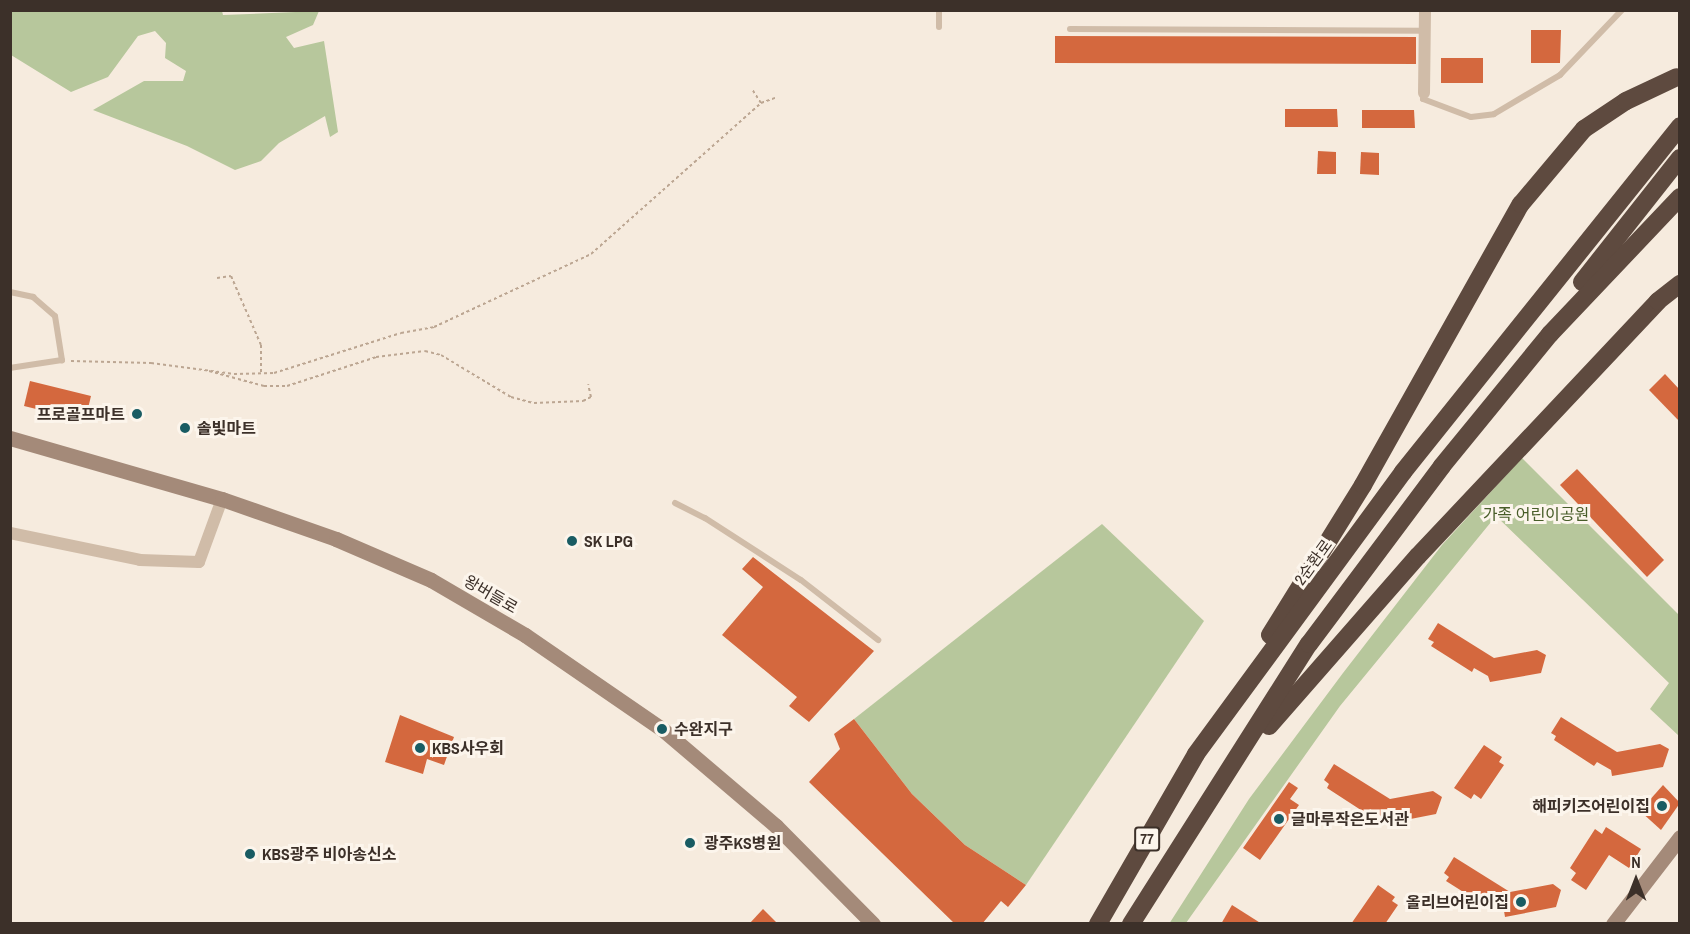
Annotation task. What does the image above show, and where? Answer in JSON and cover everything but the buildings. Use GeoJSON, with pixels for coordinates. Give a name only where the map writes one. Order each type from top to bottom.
{"type":"FeatureCollection","features":[{"type":"Feature","properties":{"kind":"highway"},"geometry":{"type":"LineString","coordinates":[[1197,754],[1363,485],[1521,204],[1584,129],[1626,101],[1677,77]]}},
{"type":"Feature","properties":{"kind":"highway"},"geometry":{"type":"LineString","coordinates":[[1587,242],[1680,116]]}},
{"type":"Feature","properties":{"kind":"highway"},"geometry":{"type":"LineString","coordinates":[[1587,242],[1680,126]]}},
{"type":"Feature","properties":{"kind":"highway"},"geometry":{"type":"LineString","coordinates":[[1550,334],[1565,304],[1680,158]]}},
{"type":"Feature","properties":{"kind":"highway"},"geometry":{"type":"LineString","coordinates":[[1233,769],[1309,644],[1442,466],[1550,334],[1680,198]]}},
{"type":"Feature","properties":{"kind":"highway","name":"2순환로"},"geometry":{"type":"LineString","coordinates":[[1098,924],[1197,754],[1403,472],[1587,242]]}},
{"type":"Feature","properties":{"kind":"highway"},"geometry":{"type":"LineString","coordinates":[[1233,769],[1418,556],[1658,302],[1680,284]]}},
{"type":"Feature","properties":{"kind":"highway","name":"77"},"geometry":{"type":"LineString","coordinates":[[1131,924],[1233,769]]}},
{"type":"Feature","properties":{"kind":"main road","name":"왕버들로"},"geometry":{"type":"LineString","coordinates":[[10,438],[222,499],[336,539],[431,580],[525,635],[673,738],[776,826],[873,924]]}},
{"type":"Feature","properties":{"kind":"main road"},"geometry":{"type":"LineString","coordinates":[[1612,924],[1680,837]]}},
{"type":"Feature","properties":{"kind":"street"},"geometry":{"type":"LineString","coordinates":[[1424,93],[1425,10]]}},
{"type":"Feature","properties":{"kind":"street"},"geometry":{"type":"LineString","coordinates":[[10,533],[140,560],[199,562],[222,499]]}},
{"type":"Feature","properties":{"kind":"lane"},"geometry":{"type":"LineString","coordinates":[[939,10],[939,27]]}},
{"type":"Feature","properties":{"kind":"lane"},"geometry":{"type":"LineString","coordinates":[[1424,93],[1424,99],[1471,117],[1494,114],[1560,75],[1622,10]]}},
{"type":"Feature","properties":{"kind":"lane"},"geometry":{"type":"LineString","coordinates":[[1070,29],[1424,31]]}},
{"type":"Feature","properties":{"kind":"lane"},"geometry":{"type":"LineString","coordinates":[[10,292],[33,297],[55,316],[62,360],[10,368]]}},
{"type":"Feature","properties":{"kind":"lane"},"geometry":{"type":"LineString","coordinates":[[675,503],[781,566],[878,640]]}},
{"type":"Feature","properties":{"kind":"path"},"geometry":{"type":"LineString","coordinates":[[752,89],[761,104]]}},
{"type":"Feature","properties":{"kind":"path"},"geometry":{"type":"LineString","coordinates":[[62,360],[195,367],[261,375],[313,364],[401,333],[434,327],[591,254],[761,104],[775,98]]}},
{"type":"Feature","properties":{"kind":"path"},"geometry":{"type":"LineString","coordinates":[[217,278],[231,276],[261,345],[261,375]]}},
{"type":"Feature","properties":{"kind":"path"},"geometry":{"type":"LineString","coordinates":[[195,367],[264,386],[287,386],[376,357],[425,351],[441,354],[511,397],[534,403],[583,401],[591,398],[588,384]]}},
{"type":"Feature","properties":{"kind":"green space"},"geometry":{"type":"Polygon","coordinates":[[[11,11],[222,11],[223,15],[319,11],[313,25],[286,37],[294,48],[324,41],[338,132],[330,137],[325,116],[279,143],[261,161],[235,170],[187,146],[93,110],[144,81],[183,81],[186,71],[165,58],[166,43],[155,31],[138,36],[108,77],[71,92],[11,55],[11,11]]]}},
{"type":"Feature","properties":{"kind":"green space","name":"가족 어린이공원"},"geometry":{"type":"Polygon","coordinates":[[[1522,458],[1679,615],[1679,736],[1650,709],[1669,683],[1496,516],[1340,706],[1186,923],[1169,924],[1249,799],[1343,673],[1442,545],[1522,458]]]}},
{"type":"Feature","properties":{"kind":"green space"},"geometry":{"type":"Polygon","coordinates":[[[1102,524],[1204,621],[1026,885],[965,845],[912,794],[854,719],[1102,524]]]}},
{"type":"Feature","properties":{"kind":"place","name":"프로골프마트"},"geometry":{"type":"Point","coordinates":[137,414]}},
{"type":"Feature","properties":{"kind":"place","name":"솔빛마트"},"geometry":{"type":"Point","coordinates":[185,428]}},
{"type":"Feature","properties":{"kind":"place","name":"SK LPG"},"geometry":{"type":"Point","coordinates":[572,541]}},
{"type":"Feature","properties":{"kind":"place","name":"수완지구"},"geometry":{"type":"Point","coordinates":[662,729]}},
{"type":"Feature","properties":{"kind":"place","name":"KBS사우회"},"geometry":{"type":"Point","coordinates":[420,748]}},
{"type":"Feature","properties":{"kind":"place","name":"해피키즈어린이집"},"geometry":{"type":"Point","coordinates":[1662,806]}},
{"type":"Feature","properties":{"kind":"place","name":"글마루작은도서관"},"geometry":{"type":"Point","coordinates":[1279,819]}},
{"type":"Feature","properties":{"kind":"place","name":"광주KS병원"},"geometry":{"type":"Point","coordinates":[690,843]}},
{"type":"Feature","properties":{"kind":"place","name":"KBS광주 비아송신소"},"geometry":{"type":"Point","coordinates":[250,854]}},
{"type":"Feature","properties":{"kind":"place","name":"올리브어린이집"},"geometry":{"type":"Point","coordinates":[1521,902]}}]}
